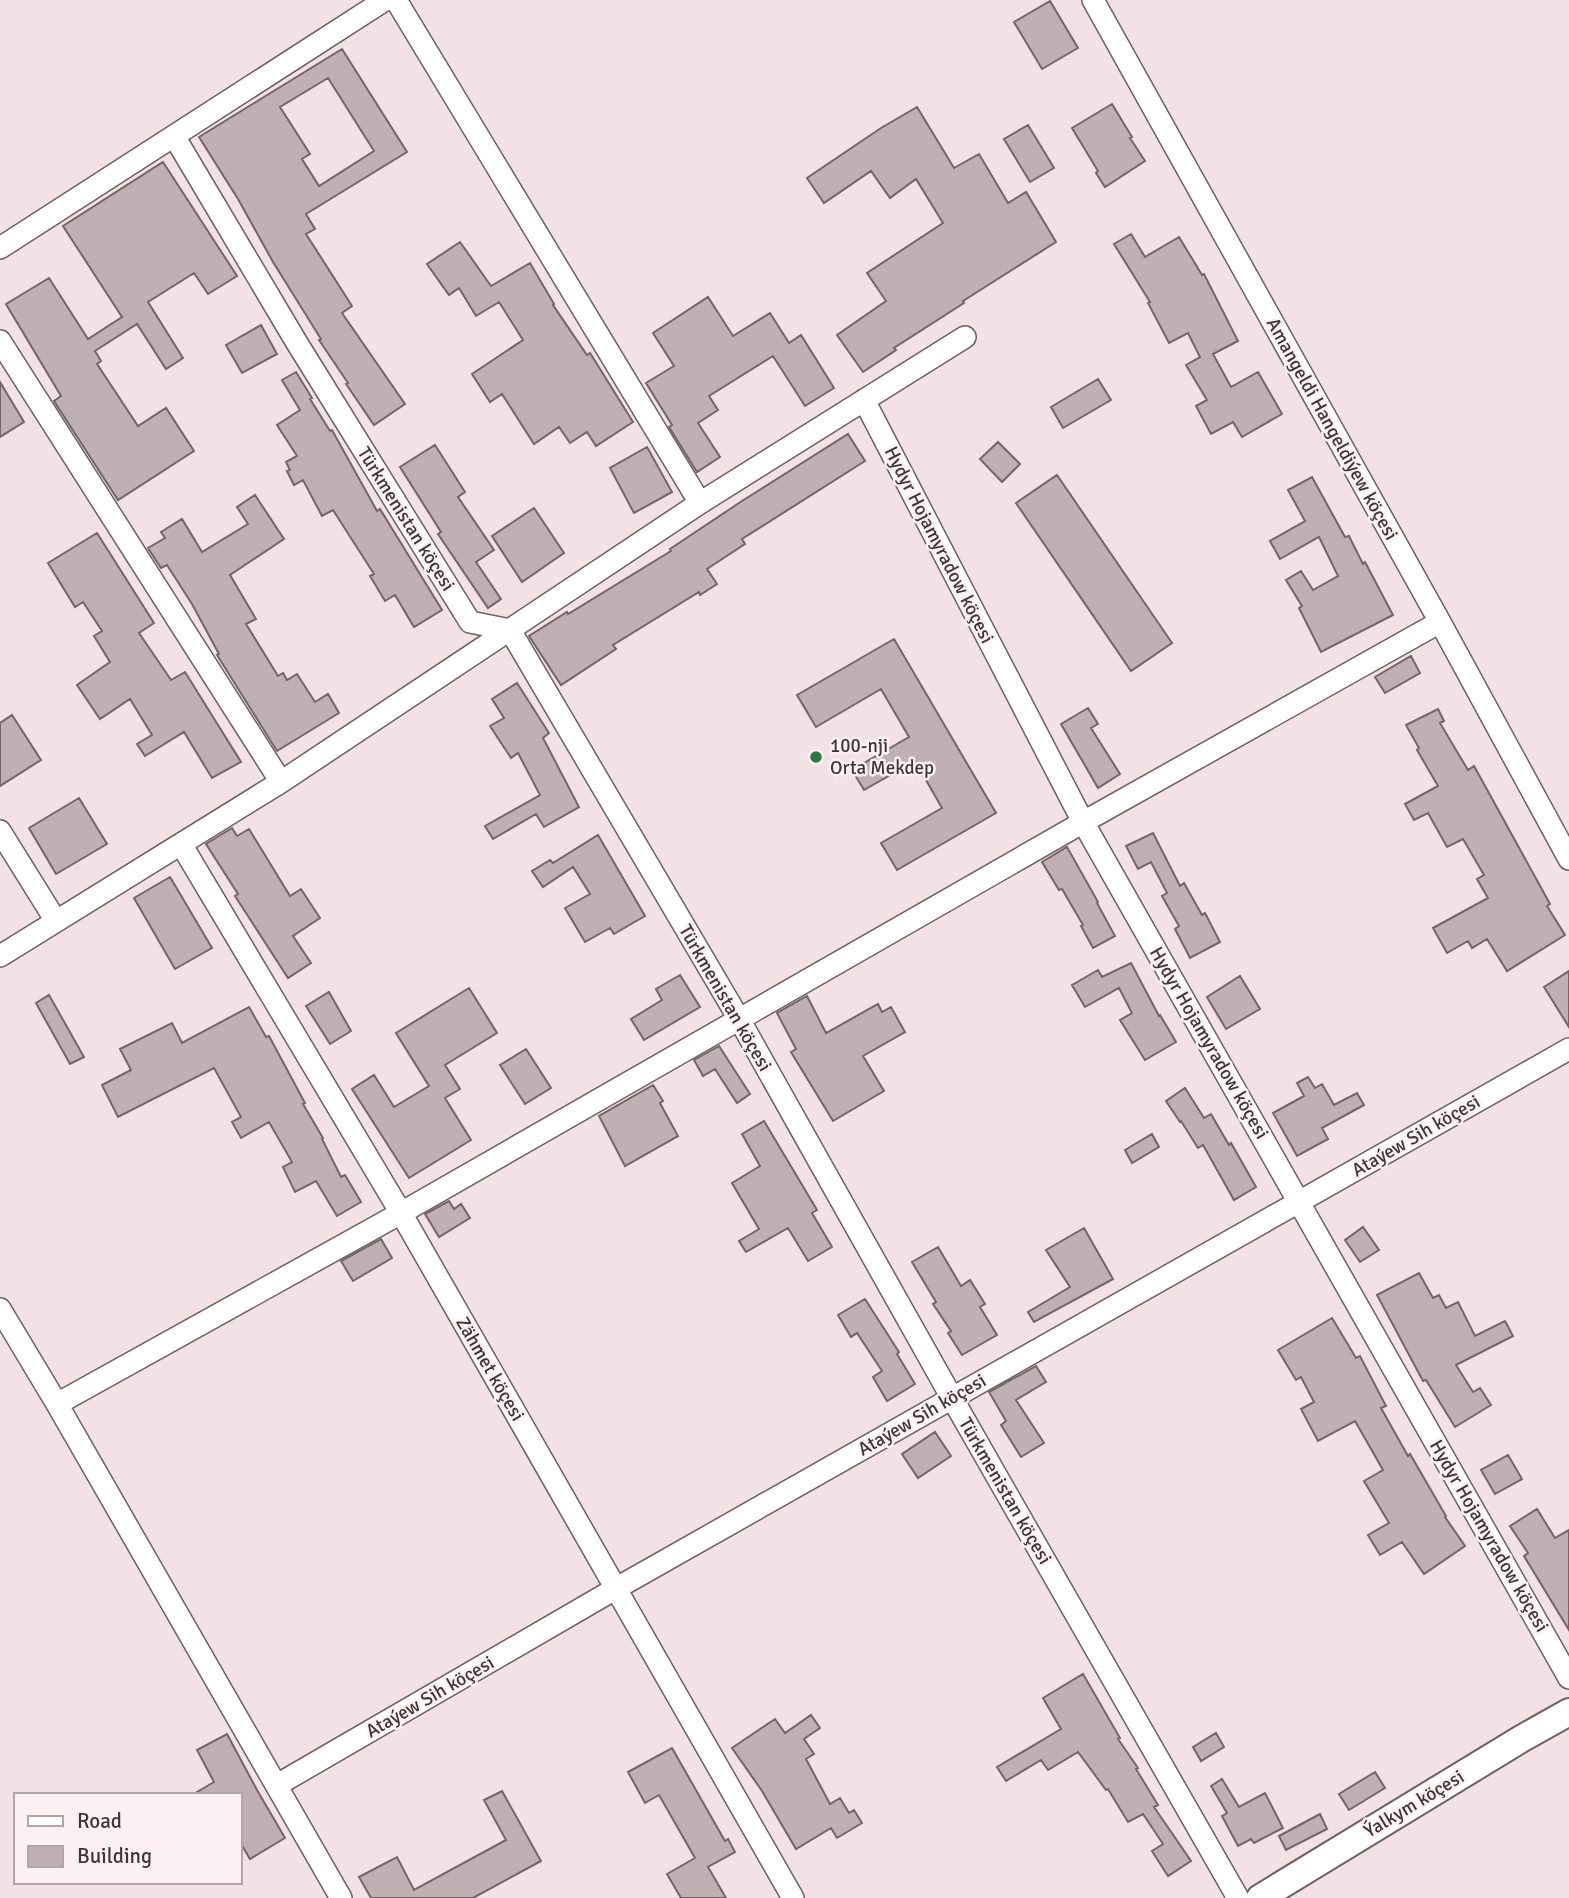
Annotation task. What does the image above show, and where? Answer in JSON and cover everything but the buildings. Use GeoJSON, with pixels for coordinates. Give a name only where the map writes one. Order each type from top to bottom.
{"type":"FeatureCollection","features":[{"type":"Feature","properties":{"kind":"main road","name":"Ýalkym köçesi"},"geometry":{"type":"LineString","coordinates":[[1260,1898],[1521,1739],[1569,1713]]}},
{"type":"Feature","properties":{"kind":"main road","name":"Ýalkym köçesi"},"geometry":{"type":"LineString","coordinates":[[1280,1898],[1569,1727]]}},
{"type":"Feature","properties":{"kind":"street"},"geometry":{"type":"LineString","coordinates":[[0,248],[385,0]]}},
{"type":"Feature","properties":{"kind":"street"},"geometry":{"type":"LineString","coordinates":[[396,0],[700,503]]}},
{"type":"Feature","properties":{"kind":"street","name":"Amangeldi Hangeldiýew köçesi"},"geometry":{"type":"LineString","coordinates":[[1093,0],[1569,859]]}},
{"type":"Feature","properties":{"kind":"street","name":"Türkmenistan köçesi"},"geometry":{"type":"LineString","coordinates":[[174,136],[297,343],[470,622],[510,630],[739,1019],[1238,1898]]}},
{"type":"Feature","properties":{"kind":"street"},"geometry":{"type":"LineString","coordinates":[[0,956],[281,782],[700,503],[965,337]]}},
{"type":"Feature","properties":{"kind":"street"},"geometry":{"type":"LineString","coordinates":[[0,341],[281,782]]}},
{"type":"Feature","properties":{"kind":"street","name":"Hydyr Hojamyradow köçesi"},"geometry":{"type":"LineString","coordinates":[[864,400],[1083,822],[1569,1678]]}},
{"type":"Feature","properties":{"kind":"street"},"geometry":{"type":"LineString","coordinates":[[57,1404],[401,1213],[1083,822],[1440,622]]}},
{"type":"Feature","properties":{"kind":"street"},"geometry":{"type":"LineString","coordinates":[[0,831],[56,921]]}},
{"type":"Feature","properties":{"kind":"street","name":"Zähmet köçesi"},"geometry":{"type":"LineString","coordinates":[[181,844],[401,1213],[793,1898]]}},
{"type":"Feature","properties":{"kind":"street","name":"Ataýew Sih köçesi"},"geometry":{"type":"LineString","coordinates":[[278,1785],[615,1590],[1569,1049]]}},
{"type":"Feature","properties":{"kind":"street"},"geometry":{"type":"LineString","coordinates":[[0,1309],[341,1898]]}},
{"type":"Feature","properties":{"kind":"place","name":"100-nji Orta Mekdep"},"geometry":{"type":"Point","coordinates":[816,757]}}]}
